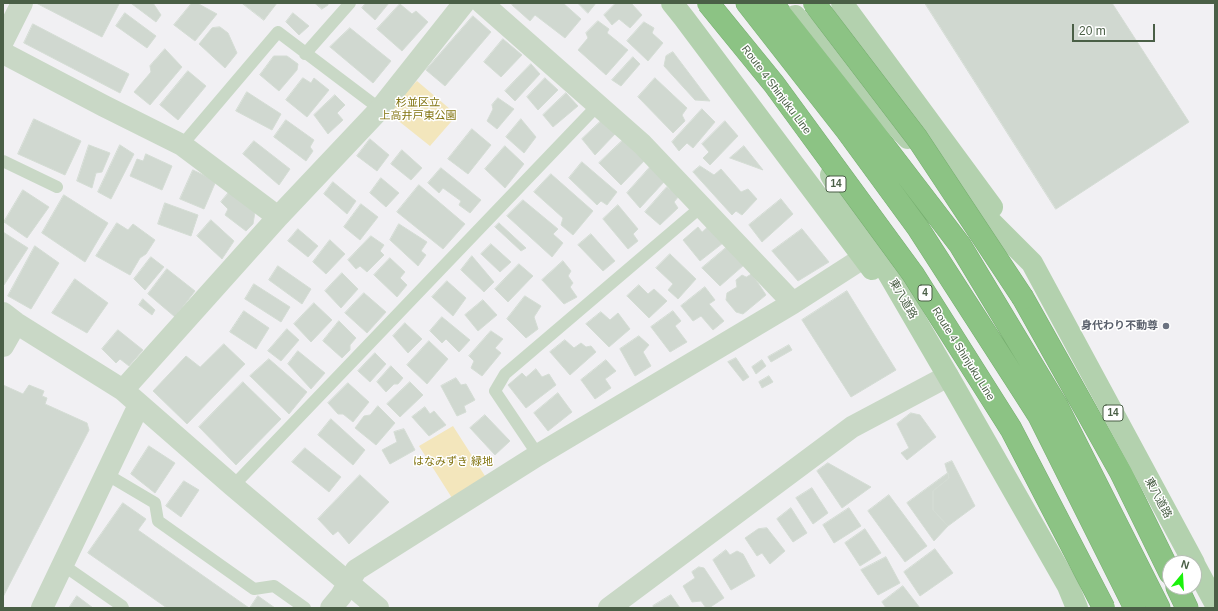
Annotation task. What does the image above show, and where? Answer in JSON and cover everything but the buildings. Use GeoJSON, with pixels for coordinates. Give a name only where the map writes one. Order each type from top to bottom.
{"type":"FeatureCollection","features":[{"type":"Feature","properties":{"kind":"highway","name":"Route 4 Shinjuku Line"},"geometry":{"type":"LineString","coordinates":[[708,3],[774,84],[912,274],[1011,429],[1104,608]]}},
{"type":"Feature","properties":{"kind":"highway"},"geometry":{"type":"LineString","coordinates":[[747,3],[847,131],[1048,411],[1135,608]]}},
{"type":"Feature","properties":{"kind":"highway"},"geometry":{"type":"LineString","coordinates":[[772,3],[960,245],[1048,411],[1158,608]]}},
{"type":"Feature","properties":{"kind":"highway"},"geometry":{"type":"LineString","coordinates":[[814,3],[917,138],[1022,298],[1121,472],[1162,557]]}},
{"type":"Feature","properties":{"kind":"highway"},"geometry":{"type":"LineString","coordinates":[[1181,595],[1187,608]]}},
{"type":"Feature","properties":{"kind":"main road"},"geometry":{"type":"LineString","coordinates":[[672,3],[863,258],[948,376]]}},
{"type":"Feature","properties":{"kind":"main road","name":"東八道路"},"geometry":{"type":"LineString","coordinates":[[708,3],[810,139],[1068,586],[1077,608]]}},
{"type":"Feature","properties":{"kind":"main road","name":"東八道路"},"geometry":{"type":"LineString","coordinates":[[783,3],[842,70],[1032,263],[1190,555]]}},
{"type":"Feature","properties":{"kind":"main road"},"geometry":{"type":"LineString","coordinates":[[842,3],[1032,263]]}},
{"type":"Feature","properties":{"kind":"main road","name":"東八道路"},"geometry":{"type":"LineString","coordinates":[[1202,578],[1215,603]]}},
{"type":"Feature","properties":{"kind":"street"},"geometry":{"type":"LineString","coordinates":[[3,41],[22,3]]}},
{"type":"Feature","properties":{"kind":"street"},"geometry":{"type":"LineString","coordinates":[[123,390],[278,217],[380,109],[464,3]]}},
{"type":"Feature","properties":{"kind":"street"},"geometry":{"type":"LineString","coordinates":[[482,3],[642,144],[793,303]]}},
{"type":"Feature","properties":{"kind":"street"},"geometry":{"type":"LineString","coordinates":[[3,53],[182,145],[278,217]]}},
{"type":"Feature","properties":{"kind":"street"},"geometry":{"type":"LineString","coordinates":[[332,608],[342,596],[356,570],[538,455],[793,303],[863,258]]}},
{"type":"Feature","properties":{"kind":"street"},"geometry":{"type":"LineString","coordinates":[[3,346],[10,318],[123,390],[233,486],[378,608]]}},
{"type":"Feature","properties":{"kind":"street"},"geometry":{"type":"LineString","coordinates":[[609,608],[852,427],[948,376]]}},
{"type":"Feature","properties":{"kind":"street"},"geometry":{"type":"LineString","coordinates":[[42,608],[140,405]]}},
{"type":"Feature","properties":{"kind":"lane"},"geometry":{"type":"LineString","coordinates":[[305,54],[350,3]]}},
{"type":"Feature","properties":{"kind":"lane"},"geometry":{"type":"LineString","coordinates":[[182,145],[278,32],[305,54],[380,109]]}},
{"type":"Feature","properties":{"kind":"lane"},"geometry":{"type":"LineString","coordinates":[[233,486],[598,106]]}},
{"type":"Feature","properties":{"kind":"lane"},"geometry":{"type":"LineString","coordinates":[[3,161],[57,187]]}},
{"type":"Feature","properties":{"kind":"lane"},"geometry":{"type":"LineString","coordinates":[[538,455],[495,391],[505,374],[701,206]]}},
{"type":"Feature","properties":{"kind":"lane"},"geometry":{"type":"LineString","coordinates":[[106,474],[155,504],[158,521],[254,589],[274,586],[305,608]]}},
{"type":"Feature","properties":{"kind":"lane"},"geometry":{"type":"LineString","coordinates":[[63,565],[123,608]]}},
{"type":"Feature","properties":{"kind":"green space","name":"杉並区立 上高井戸東公園"},"geometry":{"type":"Polygon","coordinates":[[[417,81],[457,115],[430,146],[386,111],[417,81]]]}},
{"type":"Feature","properties":{"kind":"green space","name":"はなみずき 緑地"},"geometry":{"type":"Polygon","coordinates":[[[453,426],[485,476],[452,498],[419,446],[453,426]]]}},
{"type":"Feature","properties":{"kind":"place","name":"身代わり不動尊"},"geometry":{"type":"Point","coordinates":[1166,326]}}]}
